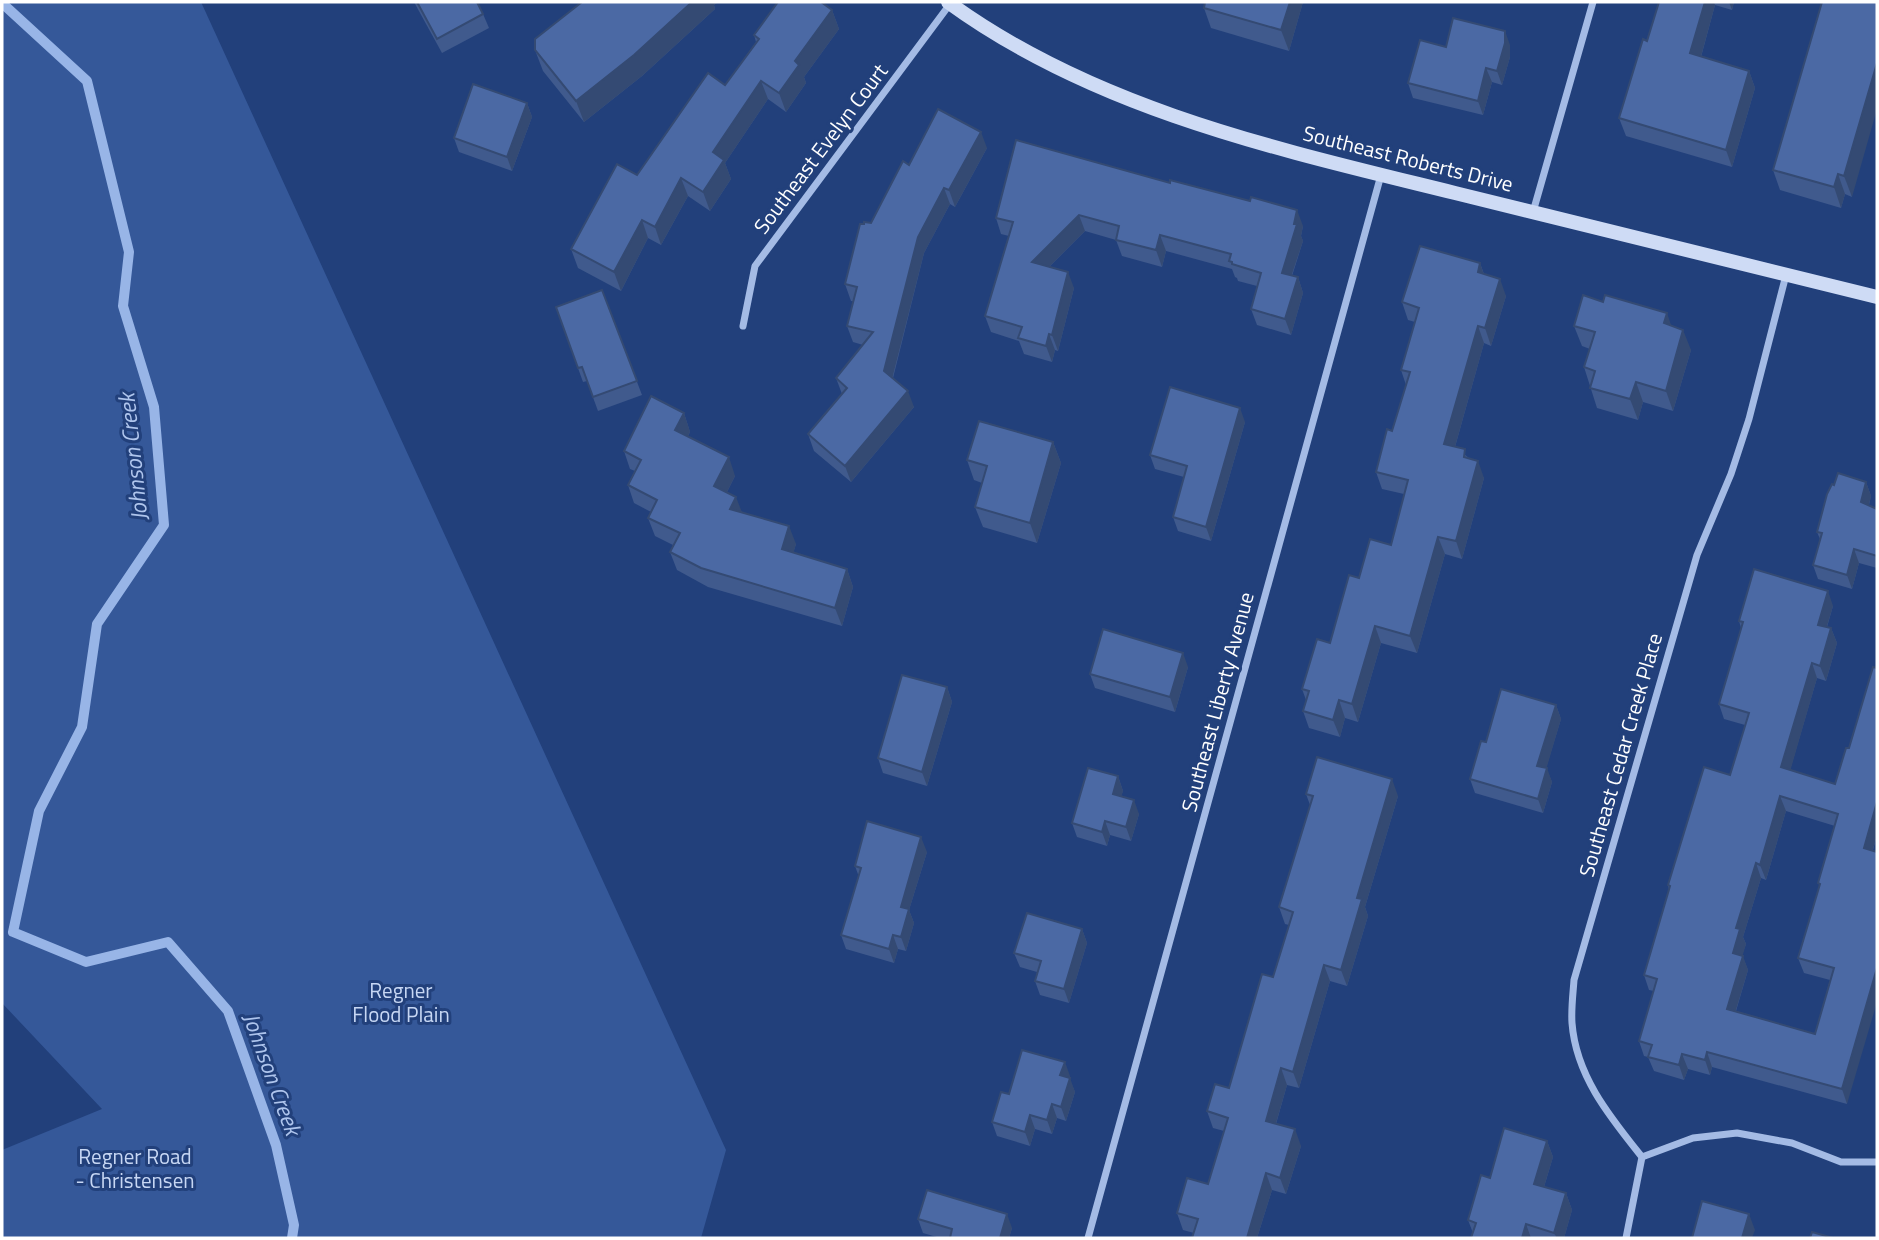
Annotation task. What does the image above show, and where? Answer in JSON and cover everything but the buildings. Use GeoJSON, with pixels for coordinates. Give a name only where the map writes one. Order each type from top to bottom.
{"type":"FeatureCollection","features":[{"type":"Feature","properties":{"kind":"street"},"geometry":{"type":"LineString","coordinates":[[1533,212],[1594,2]]}},
{"type":"Feature","properties":{"kind":"street","name":"Southeast Roberts Drive"},"geometry":{"type":"LineString","coordinates":[[950,3],[1013,43],[1108,91],[1248,139],[1382,175],[1877,297]]}},
{"type":"Feature","properties":{"kind":"street","name":"Southeast Evelyn Court"},"geometry":{"type":"LineString","coordinates":[[743,326],[755,266],[950,3]]}},
{"type":"Feature","properties":{"kind":"street","name":"Southeast Liberty Avenue"},"geometry":{"type":"LineString","coordinates":[[1088,1238],[1382,175]]}},
{"type":"Feature","properties":{"kind":"street","name":"Southeast Cedar Creek Place"},"geometry":{"type":"LineString","coordinates":[[1642,1157],[1590,1086],[1581,1064],[1572,1023],[1574,980],[1697,555],[1731,474],[1749,419],[1786,274]]}},
{"type":"Feature","properties":{"kind":"street"},"geometry":{"type":"LineString","coordinates":[[1626,1238],[1642,1157],[1693,1138],[1737,1133],[1792,1143],[1841,1162],[1877,1162]]}},
{"type":"Feature","properties":{"kind":"green space","name":"Regner Flood Plain"},"geometry":{"type":"Polygon","coordinates":[[[2,2],[201,2],[726,1150],[701,1238],[2,1238],[2,1150],[102,1109],[2,1003],[2,2]]]}},
{"type":"Feature","properties":{"kind":"waterway","name":"Johnson Creek"},"geometry":{"type":"LineString","coordinates":[[2,3],[87,81],[129,252],[123,306],[154,407],[164,525],[97,624],[82,727],[39,811],[13,932],[86,962],[168,942],[228,1011],[276,1145],[294,1225],[292,1238]]}},
{"type":"Feature","properties":{"kind":"park label","name":"Regner Road - Christensen"},"geometry":{"type":"Point","coordinates":[135,1169]}}]}
